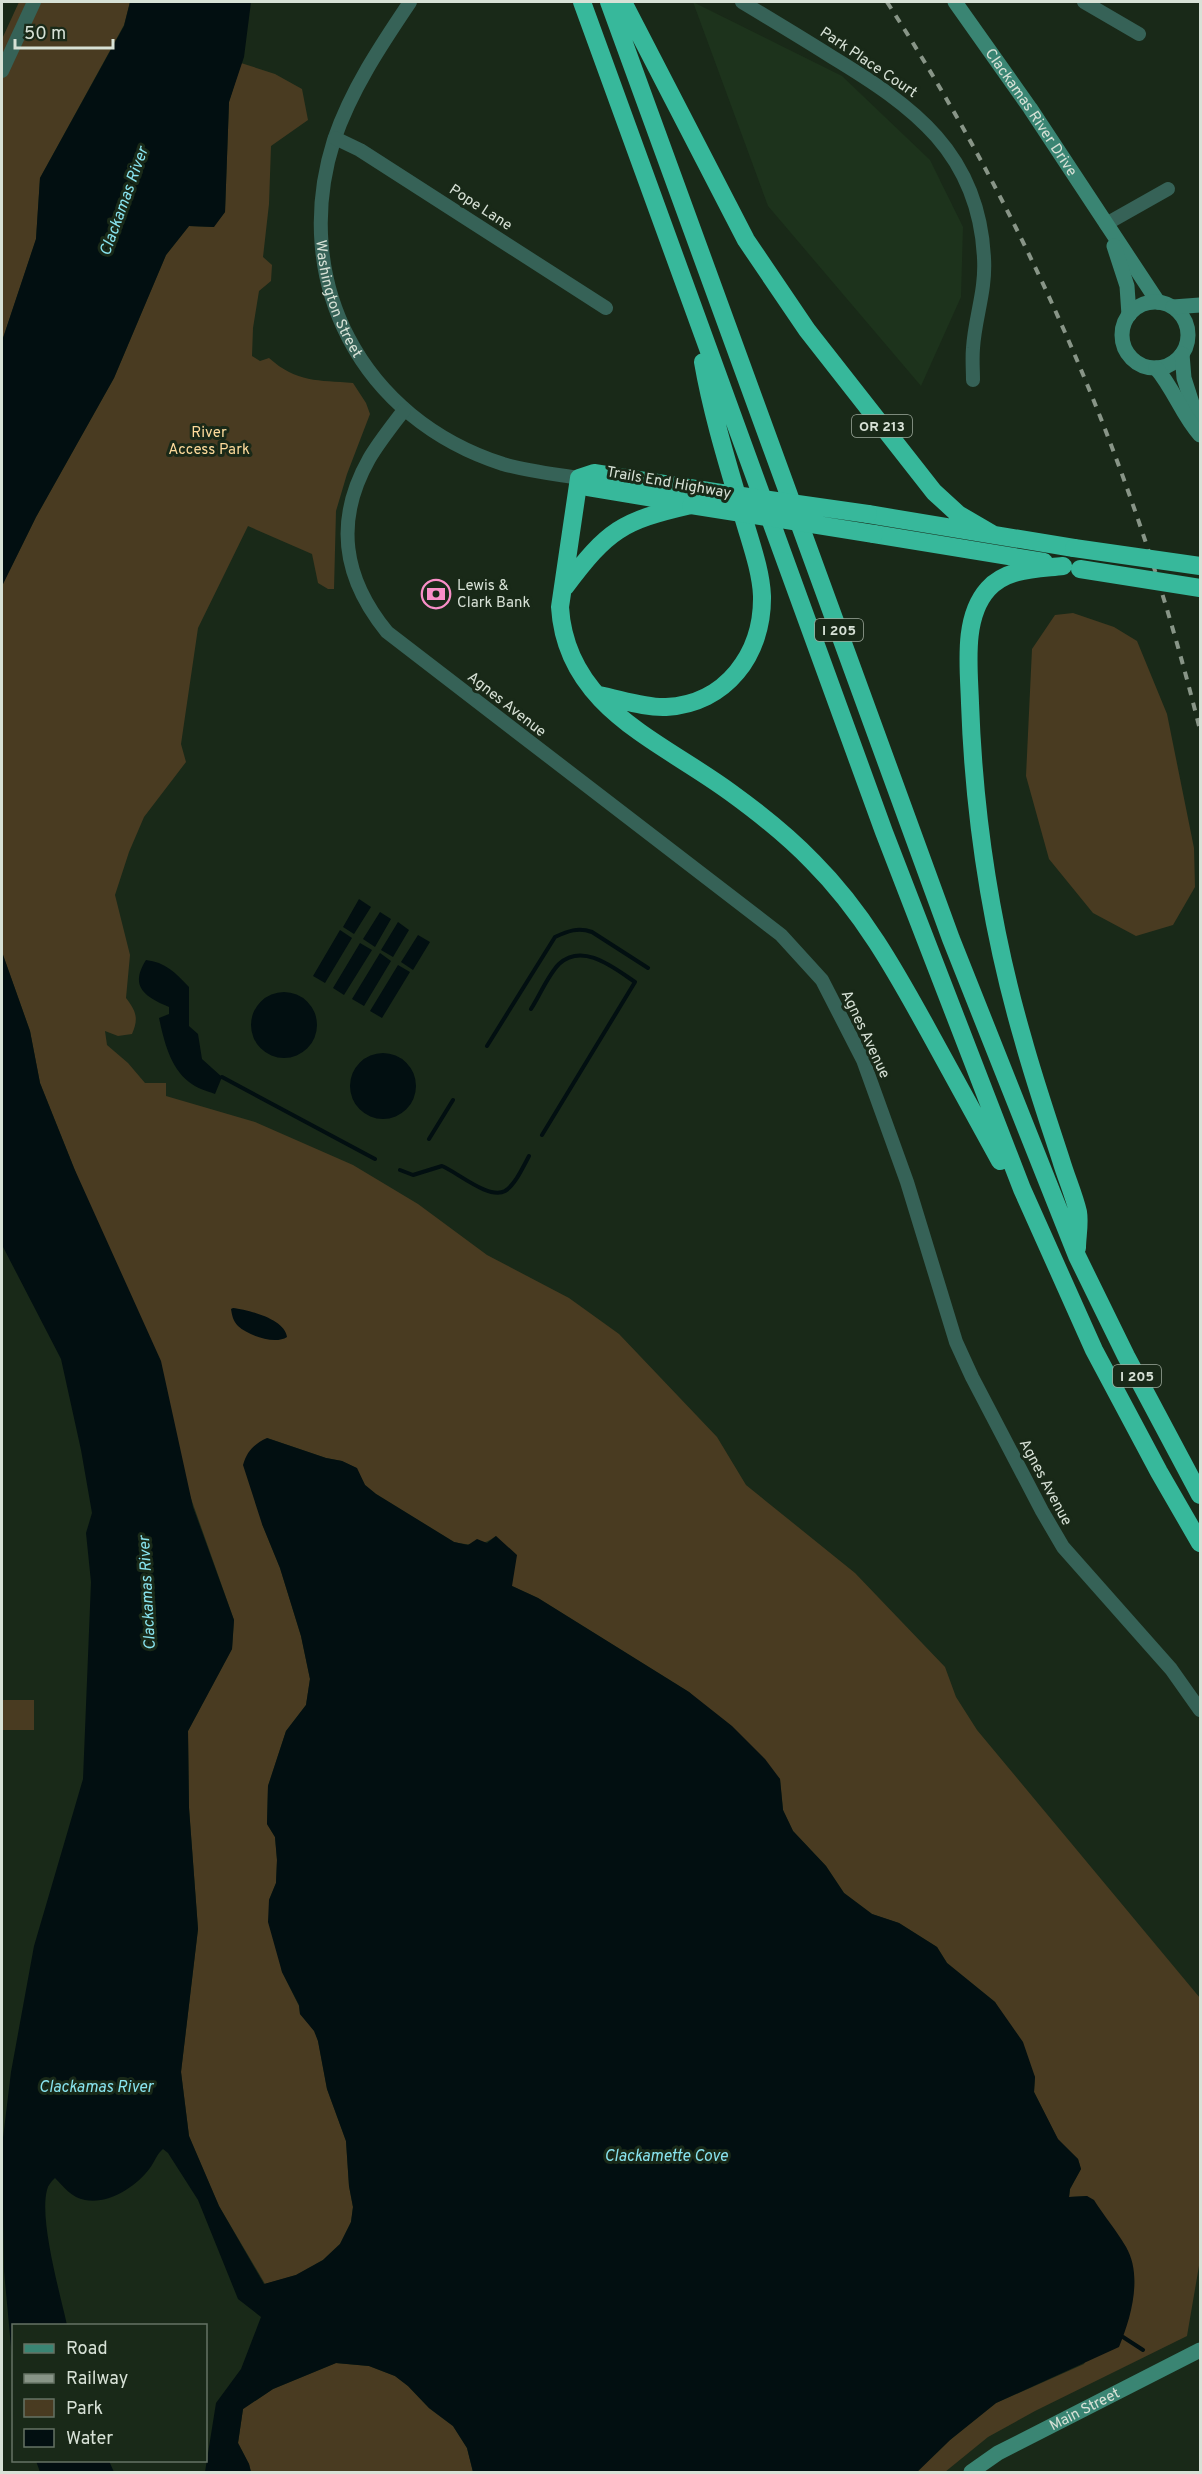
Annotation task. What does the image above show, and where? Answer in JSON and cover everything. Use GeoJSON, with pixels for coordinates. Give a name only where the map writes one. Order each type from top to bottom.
{"type":"FeatureCollection","features":[{"type":"Feature","properties":{"kind":"highway","name":"I 205"},"geometry":{"type":"LineString","coordinates":[[582,2],[880,820],[989,1107],[1046,1245],[1099,1359],[1200,1543]]}},
{"type":"Feature","properties":{"kind":"highway","name":"I 205"},"geometry":{"type":"LineString","coordinates":[[609,2],[951,939],[1077,1256],[1126,1356],[1200,1495]]}},
{"type":"Feature","properties":{"kind":"highway","name":"OR 213"},"geometry":{"type":"LineString","coordinates":[[623,2],[746,240],[785,301],[934,492],[958,514],[994,535]]}},
{"type":"Feature","properties":{"kind":"highway"},"geometry":{"type":"LineString","coordinates":[[599,695],[654,706],[693,703],[715,692],[738,673],[753,649],[758,634],[762,593],[753,550],[709,396],[697,322]]}},
{"type":"Feature","properties":{"kind":"highway","name":"Trails End Highway"},"geometry":{"type":"LineString","coordinates":[[1200,566],[594,473],[579,478],[588,487],[1200,588]]}},
{"type":"Feature","properties":{"kind":"highway"},"geometry":{"type":"LineString","coordinates":[[579,478],[560,607],[561,628],[579,673],[631,728],[729,791],[765,818],[812,861],[843,896],[896,971],[1046,1245]]}},
{"type":"Feature","properties":{"kind":"highway"},"geometry":{"type":"LineString","coordinates":[[562,590],[592,550],[615,531],[648,514],[691,505]]}},
{"type":"Feature","properties":{"kind":"highway"},"geometry":{"type":"LineString","coordinates":[[1072,567],[1017,571],[1000,578],[987,590],[978,603],[972,620],[969,681],[976,809],[985,875],[997,937],[1022,1038],[1078,1213],[1077,1256]]}},
{"type":"Feature","properties":{"kind":"main road","name":"Clackamas River Drive"},"geometry":{"type":"LineString","coordinates":[[955,2],[1030,108],[1158,302]]}},
{"type":"Feature","properties":{"kind":"main road","name":"Clackamas River Drive"},"geometry":{"type":"LineString","coordinates":[[1106,224],[1127,286],[1129,315],[1124,325],[1123,335],[1129,354],[1146,366],[1156,368]]}},
{"type":"Feature","properties":{"kind":"main road"},"geometry":{"type":"LineString","coordinates":[[1129,315],[1142,305],[1158,302],[1173,307],[1200,305]]}},
{"type":"Feature","properties":{"kind":"main road"},"geometry":{"type":"LineString","coordinates":[[1173,307],[1194,333],[1182,354],[1166,366],[1156,368],[1170,384],[1189,422],[1200,435]]}},
{"type":"Feature","properties":{"kind":"main road"},"geometry":{"type":"LineString","coordinates":[[1182,354],[1184,378],[1200,428]]}},
{"type":"Feature","properties":{"kind":"main road","name":"Main Street"},"geometry":{"type":"LineString","coordinates":[[971,2472],[998,2453],[1200,2350]]}},
{"type":"Feature","properties":{"kind":"street"},"geometry":{"type":"LineString","coordinates":[[2,71],[34,2]]}},
{"type":"Feature","properties":{"kind":"street","name":"Washington Street"},"geometry":{"type":"LineString","coordinates":[[410,2],[362,80],[335,138],[325,180],[321,217],[323,254],[334,304],[356,352],[372,378],[404,410],[449,440],[495,461],[522,469],[579,478]]}},
{"type":"Feature","properties":{"kind":"street","name":"Park Place Court"},"geometry":{"type":"LineString","coordinates":[[742,2],[867,78],[903,103],[931,130],[952,157],[972,197],[984,250],[983,295],[973,348],[973,380]]}},
{"type":"Feature","properties":{"kind":"street"},"geometry":{"type":"LineString","coordinates":[[1084,2],[1139,34]]}},
{"type":"Feature","properties":{"kind":"street","name":"Pope Lane"},"geometry":{"type":"LineString","coordinates":[[335,138],[360,150],[606,308]]}},
{"type":"Feature","properties":{"kind":"street"},"geometry":{"type":"LineString","coordinates":[[1106,224],[1168,189]]}},
{"type":"Feature","properties":{"kind":"street","name":"Agnes Avenue"},"geometry":{"type":"LineString","coordinates":[[404,410],[369,459],[360,478],[350,515],[347,541],[351,570],[374,616],[387,632],[781,935],[822,980],[863,1060],[906,1180],[956,1342],[972,1377],[1063,1548],[1172,1669],[1200,1710]]}},
{"type":"Feature","properties":{"kind":"shaded area"},"geometry":{"type":"Polygon","coordinates":[[[693,2],[842,76],[930,160],[963,227],[961,297],[921,386],[768,206],[693,2]]]}},
{"type":"Feature","properties":{"kind":"green space"},"geometry":{"type":"Polygon","coordinates":[[[19,2],[130,2],[124,25],[40,178],[36,239],[2,341],[2,39],[19,2]]]}},
{"type":"Feature","properties":{"kind":"green space","name":"River Access Park"},"geometry":{"type":"Polygon","coordinates":[[[241,63],[275,74],[302,89],[308,120],[271,146],[269,204],[263,257],[272,265],[271,281],[259,291],[253,328],[252,356],[260,361],[269,358],[289,372],[308,379],[353,383],[370,414],[347,474],[336,511],[334,589],[328,589],[318,583],[312,554],[248,526],[198,628],[181,744],[186,762],[144,817],[129,852],[115,895],[130,955],[126,998],[136,1019],[132,1034],[118,1036],[105,1031],[107,1045],[128,1063],[145,1083],[166,1083],[166,1096],[255,1122],[353,1165],[418,1204],[487,1255],[569,1298],[619,1334],[717,1437],[746,1485],[855,1573],[945,1667],[956,1697],[977,1730],[1200,1998],[1200,2260],[1187,2336],[1035,2411],[988,2437],[945,2472],[917,2472],[950,2440],[996,2403],[1084,2364],[1132,2264],[1126,2247],[1087,2196],[1069,2197],[1070,2189],[1081,2169],[1078,2159],[1058,2140],[1034,2092],[1035,2077],[995,2002],[947,1963],[937,1947],[899,1923],[872,1914],[844,1893],[826,1866],[793,1831],[783,1810],[780,1779],[689,1692],[538,1598],[512,1586],[496,1536],[486,1542],[476,1544],[454,1542],[376,1494],[365,1485],[356,1468],[342,1461],[326,1458],[267,1438],[262,1524],[280,1568],[301,1636],[310,1679],[306,1705],[286,1731],[268,1786],[267,1824],[275,1837],[277,1860],[276,1883],[269,1900],[282,1972],[299,2006],[300,2014],[315,2031],[327,2089],[346,2141],[353,2207],[351,2222],[340,2244],[323,2260],[296,2275],[265,2284],[219,2206],[189,2136],[181,2072],[198,1929],[189,1808],[188,1731],[232,1649],[234,1620],[74,1168],[40,1083],[30,1031],[2,952],[2,586],[36,517],[114,378],[166,255],[189,226],[213,227],[225,212],[229,102],[241,63]]]}},
{"type":"Feature","properties":{"kind":"green space"},"geometry":{"type":"Polygon","coordinates":[[[1073,613],[1114,627],[1137,641],[1167,714],[1194,848],[1195,887],[1173,925],[1136,936],[1093,913],[1049,859],[1026,776],[1032,649],[1055,615],[1073,613]]]}},
{"type":"Feature","properties":{"kind":"green space"},"geometry":{"type":"Polygon","coordinates":[[[2,1700],[34,1700],[34,1730],[2,1730],[2,1700]]]}},
{"type":"Feature","properties":{"kind":"green space"},"geometry":{"type":"Polygon","coordinates":[[[336,2363],[369,2366],[395,2376],[408,2386],[429,2408],[453,2426],[467,2448],[473,2472],[251,2472],[238,2443],[243,2409],[273,2389],[336,2363]]]}},
{"type":"Feature","properties":{"kind":"water","name":"Clackamas River"},"geometry":{"type":"Polygon","coordinates":[[[130,2],[251,2],[244,57],[229,102],[225,212],[214,227],[189,226],[166,255],[114,378],[36,517],[2,586],[2,341],[36,239],[40,178],[124,26],[130,2]]]}},
{"type":"Feature","properties":{"kind":"water"},"geometry":{"type":"Polygon","coordinates":[[[359,899],[371,907],[354,934],[343,927],[359,899]]]}},
{"type":"Feature","properties":{"kind":"water"},"geometry":{"type":"Polygon","coordinates":[[[380,912],[391,919],[375,947],[363,939],[380,912]]]}},
{"type":"Feature","properties":{"kind":"water"},"geometry":{"type":"Polygon","coordinates":[[[398,922],[409,930],[393,957],[381,950],[398,922]]]}},
{"type":"Feature","properties":{"kind":"water"},"geometry":{"type":"Polygon","coordinates":[[[340,930],[352,938],[325,983],[313,976],[340,930]]]}},
{"type":"Feature","properties":{"kind":"water"},"geometry":{"type":"Polygon","coordinates":[[[418,935],[430,942],[413,970],[401,962],[418,935]]]}},
{"type":"Feature","properties":{"kind":"water"},"geometry":{"type":"Polygon","coordinates":[[[360,943],[372,950],[344,995],[333,988],[360,943]]]}},
{"type":"Feature","properties":{"kind":"water","name":"Clackamette Cove"},"geometry":{"type":"Polygon","coordinates":[[[2,952],[30,1031],[40,1083],[74,1168],[161,1361],[193,1507],[234,1620],[232,1649],[188,1731],[189,1808],[198,1929],[181,2072],[189,2136],[219,2206],[264,2284],[296,2275],[323,2260],[340,2244],[351,2222],[353,2207],[346,2141],[327,2089],[318,2041],[314,2031],[300,2014],[299,2005],[282,1972],[268,1922],[269,1900],[276,1883],[277,1860],[275,1837],[267,1824],[268,1786],[286,1731],[306,1705],[310,1679],[301,1636],[280,1568],[262,1524],[243,1465],[252,1448],[267,1438],[326,1458],[342,1461],[357,1468],[365,1485],[376,1494],[454,1542],[468,1545],[477,1539],[487,1543],[496,1536],[517,1555],[512,1586],[538,1598],[689,1692],[732,1726],[765,1759],[780,1779],[783,1810],[793,1831],[826,1866],[844,1893],[872,1914],[899,1923],[937,1947],[947,1963],[995,2002],[1023,2042],[1035,2077],[1034,2092],[1058,2139],[1078,2159],[1081,2169],[1070,2189],[1069,2197],[1087,2196],[1094,2200],[1131,2258],[1134,2271],[1133,2297],[1128,2323],[1119,2347],[996,2403],[950,2440],[917,2472],[473,2472],[467,2448],[453,2426],[429,2408],[408,2386],[395,2376],[369,2366],[336,2363],[273,2389],[243,2409],[238,2443],[251,2472],[205,2472],[216,2403],[241,2369],[261,2317],[238,2299],[198,2200],[168,2153],[163,2149],[138,2181],[121,2193],[103,2200],[85,2200],[76,2197],[55,2178],[50,2184],[45,2203],[48,2237],[67,2324],[12,2324],[12,2357],[4,2271],[2,2146],[11,2072],[34,1946],[83,1779],[91,1582],[86,1533],[92,1513],[61,1359],[2,1245],[2,952]]]}},
{"type":"Feature","properties":{"kind":"water"},"geometry":{"type":"Polygon","coordinates":[[[380,953],[391,961],[364,1006],[352,999],[380,953]]]}},
{"type":"Feature","properties":{"kind":"water"},"geometry":{"type":"Polygon","coordinates":[[[146,960],[170,969],[189,987],[189,1026],[198,1034],[202,1059],[222,1077],[215,1094],[189,1082],[172,1061],[159,1018],[169,1014],[169,1007],[147,995],[139,984],[141,969],[146,960]]]}},
{"type":"Feature","properties":{"kind":"water"},"geometry":{"type":"Polygon","coordinates":[[[398,965],[410,972],[382,1018],[370,1011],[398,965]]]}},
{"type":"Feature","properties":{"kind":"water"},"geometry":{"type":"Polygon","coordinates":[[[277,992],[291,992],[303,997],[312,1006],[317,1025],[315,1038],[308,1049],[291,1058],[277,1058],[265,1053],[256,1044],[251,1032],[251,1018],[256,1006],[265,997],[277,992]]]}},
{"type":"Feature","properties":{"kind":"water"},"geometry":{"type":"Polygon","coordinates":[[[376,1053],[390,1053],[402,1058],[411,1067],[416,1086],[414,1099],[407,1110],[390,1119],[376,1119],[364,1114],[355,1105],[350,1093],[350,1079],[355,1067],[364,1058],[376,1053]]]}},
{"type":"Feature","properties":{"kind":"water"},"geometry":{"type":"Polygon","coordinates":[[[231,1309],[257,1313],[273,1320],[285,1331],[287,1337],[269,1340],[249,1333],[235,1322],[231,1309]]]}},
{"type":"Feature","properties":{"kind":"water"},"geometry":{"type":"Polygon","coordinates":[[[36,2462],[109,2462],[114,2472],[40,2472],[36,2462]]]}},
{"type":"Feature","properties":{"kind":"waterway"},"geometry":{"type":"LineString","coordinates":[[487,1046],[555,937],[573,930],[592,932],[648,968]]}},
{"type":"Feature","properties":{"kind":"waterway"},"geometry":{"type":"LineString","coordinates":[[531,1009],[555,969],[568,958],[588,956],[608,964],[635,982],[542,1135]]}},
{"type":"Feature","properties":{"kind":"waterway"},"geometry":{"type":"LineString","coordinates":[[222,1077],[375,1159]]}},
{"type":"Feature","properties":{"kind":"waterway"},"geometry":{"type":"LineString","coordinates":[[429,1139],[453,1100]]}},
{"type":"Feature","properties":{"kind":"waterway"},"geometry":{"type":"LineString","coordinates":[[400,1170],[413,1175],[442,1166],[482,1189],[498,1193],[512,1185],[529,1156]]}},
{"type":"Feature","properties":{"kind":"waterway"},"geometry":{"type":"LineString","coordinates":[[1123,2337],[1143,2350]]}},
{"type":"Feature","properties":{"kind":"railway"},"geometry":{"type":"LineString","coordinates":[[887,2],[988,174],[1033,262],[1074,353],[1111,445],[1144,538],[1174,634],[1200,730]]}},
{"type":"Feature","properties":{"kind":"place","name":"Lewis & Clark Bank"},"geometry":{"type":"Point","coordinates":[436,594]}}]}
